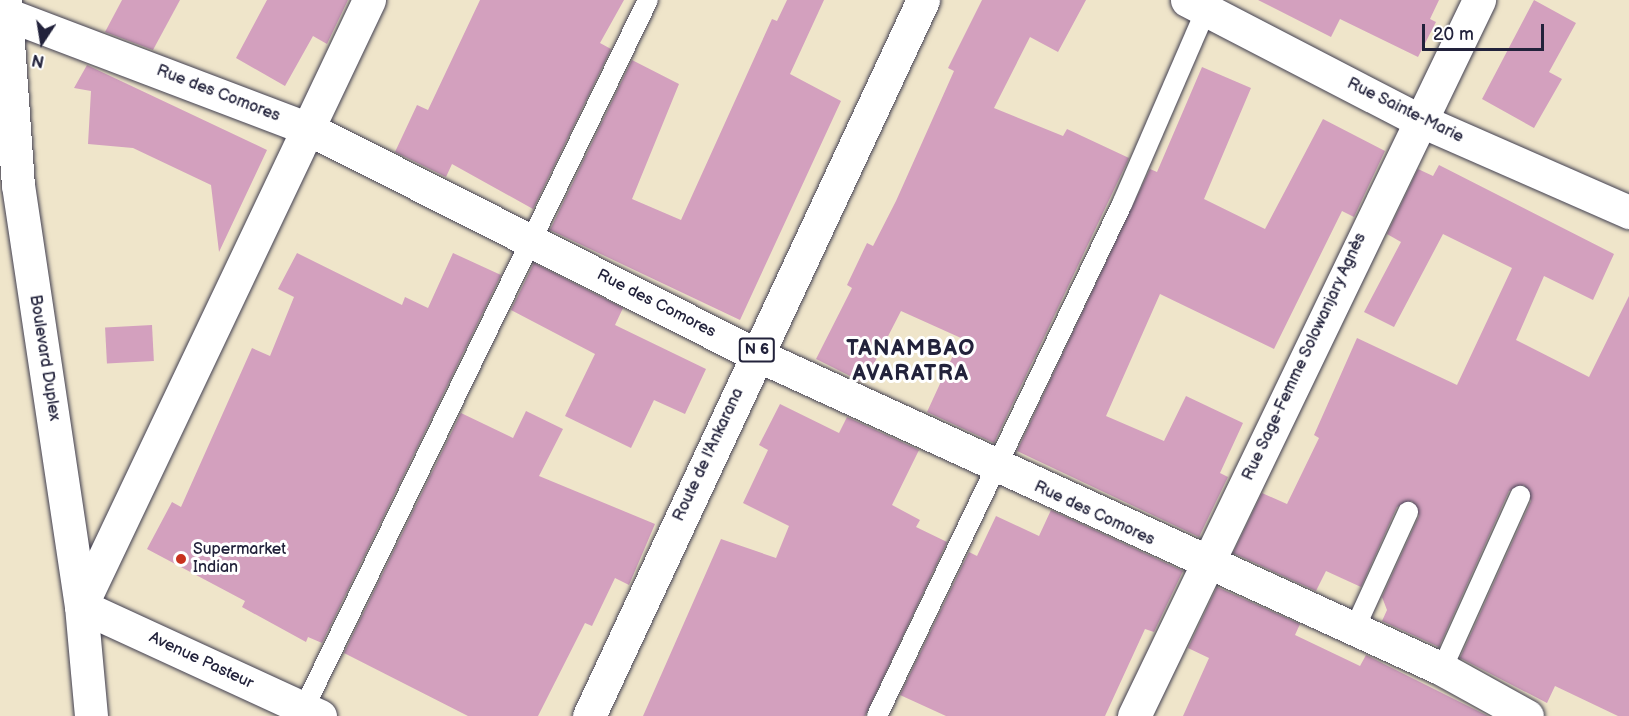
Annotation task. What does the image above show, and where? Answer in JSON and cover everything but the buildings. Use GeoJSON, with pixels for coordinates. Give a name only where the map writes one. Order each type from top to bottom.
{"type":"FeatureCollection","features":[{"type":"Feature","properties":{"kind":"street"},"geometry":{"type":"LineString","coordinates":[[81,606],[369,0]]}},
{"type":"Feature","properties":{"kind":"street","name":"Route de l'Ankarana"},"geometry":{"type":"LineString","coordinates":[[589,716],[755,354],[923,0]]}},
{"type":"Feature","properties":{"kind":"street","name":"Rue Sage-Femme Solowanjary Agnès"},"geometry":{"type":"LineString","coordinates":[[1134,716],[1417,119],[1479,0]]}},
{"type":"Feature","properties":{"kind":"street","name":"Rue Sainte-Marie"},"geometry":{"type":"LineString","coordinates":[[1201,3],[1417,119],[1629,212]]}},
{"type":"Feature","properties":{"kind":"street","name":"Rue des Comores"},"geometry":{"type":"LineString","coordinates":[[6,7],[309,129],[755,354],[1206,565],[1442,669],[1527,716]]}},
{"type":"Feature","properties":{"kind":"street","name":"Boulevard Duplex"},"geometry":{"type":"LineString","coordinates":[[6,7],[9,187],[81,606],[91,716]]}},
{"type":"Feature","properties":{"kind":"street","name":"Avenue Pasteur"},"geometry":{"type":"LineString","coordinates":[[81,606],[312,712]]}},
{"type":"Feature","properties":{"kind":"lane"},"geometry":{"type":"LineString","coordinates":[[312,712],[531,241],[648,0]]}},
{"type":"Feature","properties":{"kind":"lane"},"geometry":{"type":"LineString","coordinates":[[877,716],[993,467],[1122,204],[1201,3]]}},
{"type":"Feature","properties":{"kind":"lane"},"geometry":{"type":"LineString","coordinates":[[1442,669],[1520,496]]}},
{"type":"Feature","properties":{"kind":"lane"},"geometry":{"type":"LineString","coordinates":[[1354,630],[1408,512]]}},
{"type":"Feature","properties":{"kind":"place","name":"Supermarket Indian"},"geometry":{"type":"Point","coordinates":[181,559]}},
{"type":"Feature","properties":{"kind":"district","name":"TANAMBAO AVARATRA"},"geometry":{"type":"Point","coordinates":[911,360]}}]}
